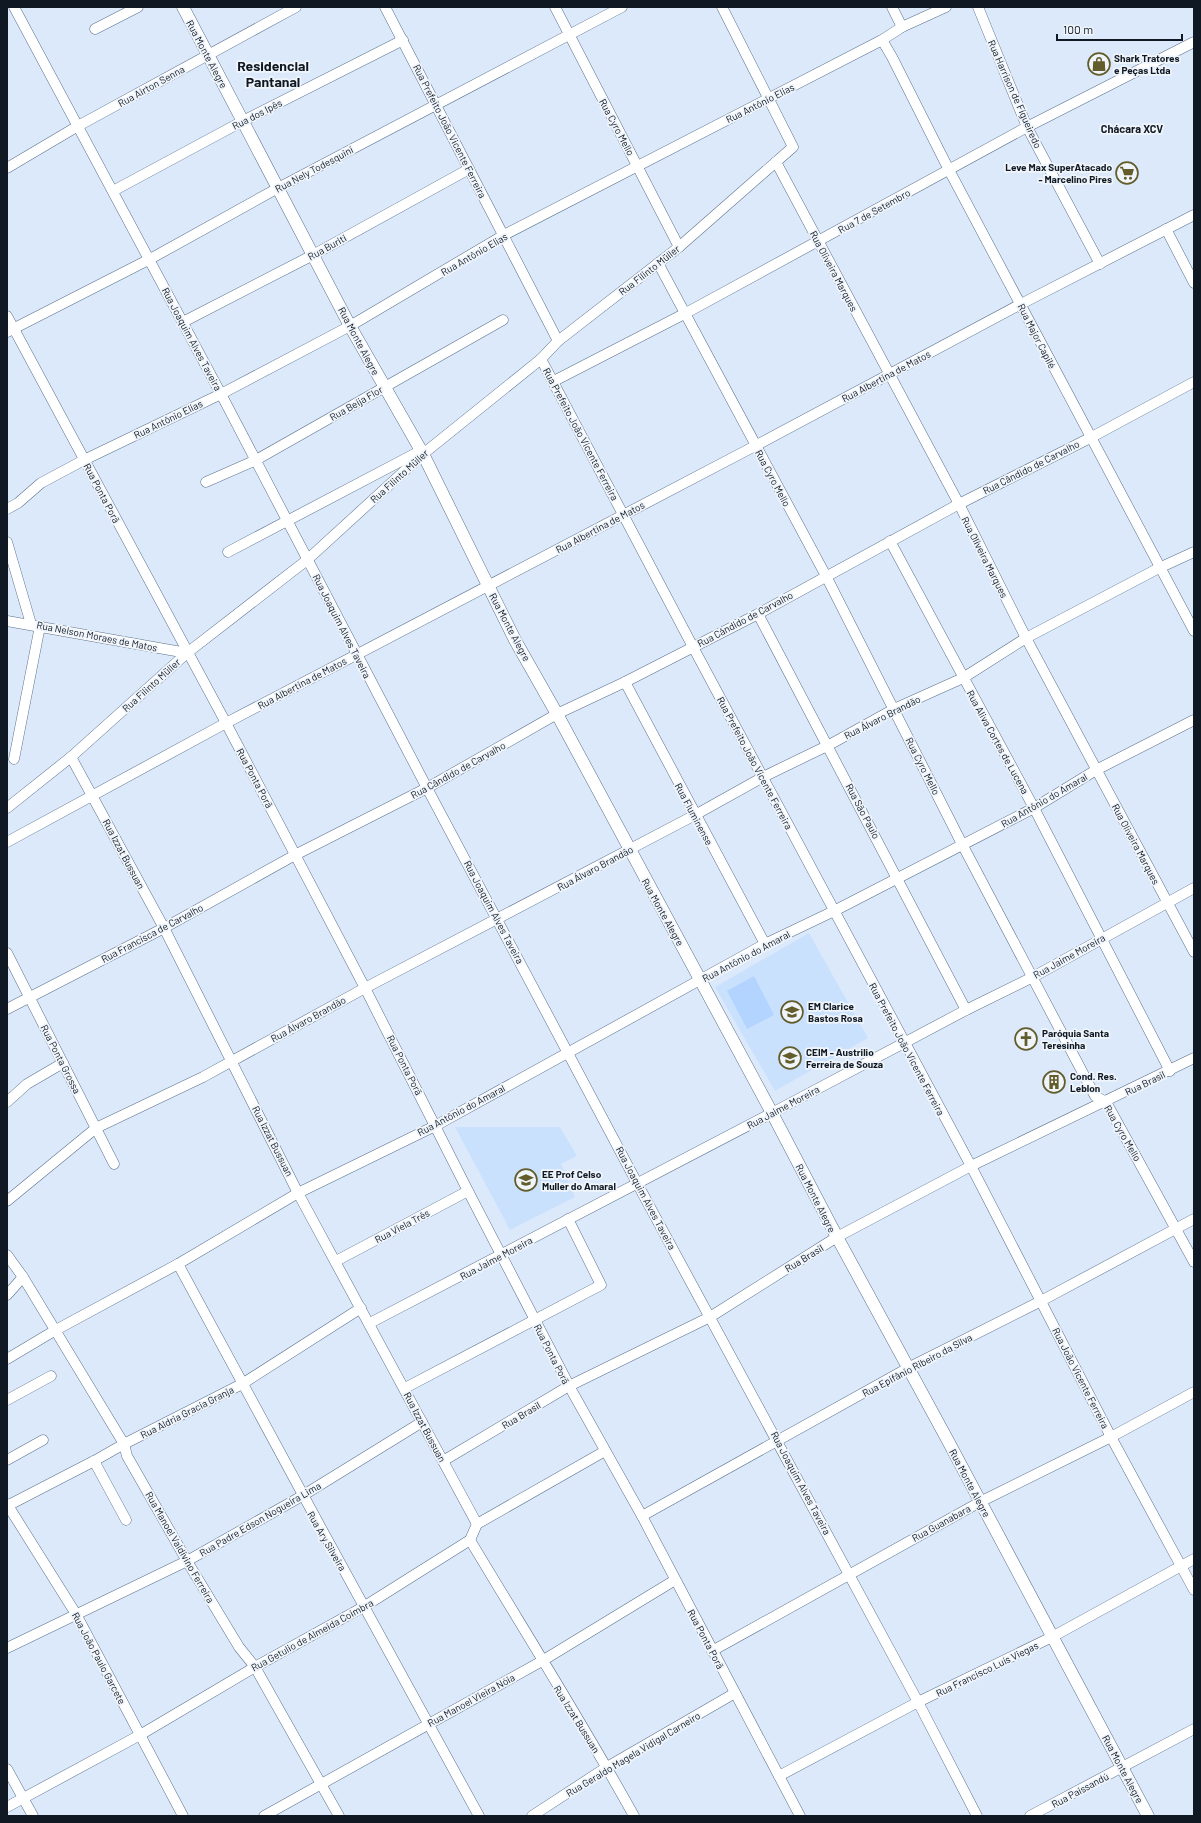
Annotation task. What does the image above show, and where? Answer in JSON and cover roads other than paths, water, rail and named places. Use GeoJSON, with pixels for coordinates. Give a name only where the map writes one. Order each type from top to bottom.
{"type":"FeatureCollection","features":[{"type":"Feature","properties":{"kind":"street","name":"Rua Joaquim Alves Taveira"},"geometry":{"type":"LineString","coordinates":[[14,7],[150,259],[288,521],[356,655],[637,1183],[778,1441],[918,1702],[977,1816]]}},
{"type":"Feature","properties":{"kind":"street"},"geometry":{"type":"LineString","coordinates":[[95,29],[138,7]]}},
{"type":"Feature","properties":{"kind":"street","name":"Rua Monte Alegre"},"geometry":{"type":"LineString","coordinates":[[183,7],[350,326],[383,387],[422,452],[515,640],[557,714],[772,1113],[1148,1816]]}},
{"type":"Feature","properties":{"kind":"street","name":"Rua Airton Senna"},"geometry":{"type":"LineString","coordinates":[[7,168],[78,126],[296,7]]}},
{"type":"Feature","properties":{"kind":"street","name":"Rua Prefeito João Vicente Ferreira"},"geometry":{"type":"LineString","coordinates":[[385,7],[558,341]]}},
{"type":"Feature","properties":{"kind":"street","name":"Rua Cyro Mello"},"geometry":{"type":"LineString","coordinates":[[555,7],[679,247]]}},
{"type":"Feature","properties":{"kind":"street","name":"Rua Nely Todesquini"},"geometry":{"type":"LineString","coordinates":[[11,330],[150,259],[278,188],[622,7]]}},
{"type":"Feature","properties":{"kind":"street"},"geometry":{"type":"LineString","coordinates":[[722,7],[768,99]]}},
{"type":"Feature","properties":{"kind":"street"},"geometry":{"type":"LineString","coordinates":[[892,7],[902,27]]}},
{"type":"Feature","properties":{"kind":"street","name":"Rua Antônio Elias"},"geometry":{"type":"LineString","coordinates":[[7,509],[18,503],[41,483],[84,460],[221,394],[350,326],[504,236],[882,40],[902,27],[946,7]]}},
{"type":"Feature","properties":{"kind":"street","name":"Rua Harrison de Figueiredo"},"geometry":{"type":"LineString","coordinates":[[978,7],[1027,127],[1100,264]]}},
{"type":"Feature","properties":{"kind":"street","name":"Rua dos Ipês"},"geometry":{"type":"LineString","coordinates":[[113,191],[243,121],[403,40]]}},
{"type":"Feature","properties":{"kind":"street","name":"Rua Major Capilé"},"geometry":{"type":"LineString","coordinates":[[882,40],[1090,438],[1194,631]]}},
{"type":"Feature","properties":{"kind":"street","name":"Rua 7 de Setembro"},"geometry":{"type":"LineString","coordinates":[[554,381],[818,242],[1027,127],[1194,42]]}},
{"type":"Feature","properties":{"kind":"street","name":"Rua Filinto Müller"},"geometry":{"type":"LineString","coordinates":[[7,808],[71,757],[187,653],[307,560],[422,452],[541,359],[558,341],[679,247],[793,147],[768,99]]}},
{"type":"Feature","properties":{"kind":"street","name":"Rua Oliveira Marques"},"geometry":{"type":"LineString","coordinates":[[776,162],[959,504],[1026,638],[1194,952]]}},
{"type":"Feature","properties":{"kind":"street","name":"Rua Buriti"},"geometry":{"type":"LineString","coordinates":[[183,322],[313,255],[469,169]]}},
{"type":"Feature","properties":{"kind":"street","name":"Rua Albertina de Matos"},"geometry":{"type":"LineString","coordinates":[[7,842],[226,723],[890,375],[1021,304],[1194,215]]}},
{"type":"Feature","properties":{"kind":"street"},"geometry":{"type":"LineString","coordinates":[[1166,229],[1194,283]]}},
{"type":"Feature","properties":{"kind":"street","name":"Rua Cyro Mello"},"geometry":{"type":"LineString","coordinates":[[658,263],[686,312],[755,446],[826,576],[962,844],[1095,1096],[1106,1102],[1194,1262]]}},
{"type":"Feature","properties":{"kind":"street","name":"Rua Ponta Porã"},"geometry":{"type":"LineString","coordinates":[[7,316],[11,330],[84,460],[226,723],[365,988],[501,1256],[569,1386],[642,1516],[800,1816]]}},
{"type":"Feature","properties":{"kind":"street","name":"Rua Beija Flor"},"geometry":{"type":"LineString","coordinates":[[206,482],[256,460],[503,320]]}},
{"type":"Feature","properties":{"kind":"street","name":"Rua Prefeito João Vicente Ferreira"},"geometry":{"type":"LineString","coordinates":[[541,359],[554,381],[692,647],[971,1166]]}},
{"type":"Feature","properties":{"kind":"street","name":"Rua Cândido de Carvalho"},"geometry":{"type":"LineString","coordinates":[[295,855],[427,788],[557,714],[625,682],[758,614],[959,504],[1090,438],[1194,382]]}},
{"type":"Feature","properties":{"kind":"street"},"geometry":{"type":"LineString","coordinates":[[228,552],[422,452]]}},
{"type":"Feature","properties":{"kind":"street","name":"Rua Aliva Cortes de Lucena"},"geometry":{"type":"LineString","coordinates":[[890,541],[1034,808],[1170,1071]]}},
{"type":"Feature","properties":{"kind":"street"},"geometry":{"type":"LineString","coordinates":[[7,542],[36,625],[14,759]]}},
{"type":"Feature","properties":{"kind":"street","name":"Rua Álvaro Brandão"},"geometry":{"type":"LineString","coordinates":[[7,1201],[96,1128],[233,1061],[365,988],[894,709],[963,678],[1026,638],[1159,568],[1194,552]]}},
{"type":"Feature","properties":{"kind":"street","name":"Rua São Paulo"},"geometry":{"type":"LineString","coordinates":[[758,614],[966,1010]]}},
{"type":"Feature","properties":{"kind":"street","name":"Rua Nelson Moraes de Matos"},"geometry":{"type":"LineString","coordinates":[[7,621],[187,653]]}},
{"type":"Feature","properties":{"kind":"street","name":"Rua Fluminense"},"geometry":{"type":"LineString","coordinates":[[625,682],[765,944]]}},
{"type":"Feature","properties":{"kind":"street","name":"Rua Antônio do Amaral"},"geometry":{"type":"LineString","coordinates":[[7,1359],[54,1331],[178,1264],[298,1193],[435,1126],[765,944],[834,911],[1034,808],[1096,770],[1194,720]]}},
{"type":"Feature","properties":{"kind":"street","name":"Rua Izzat Bussuan"},"geometry":{"type":"LineString","coordinates":[[71,757],[164,928],[233,1061],[298,1193],[370,1323],[477,1524]]}},
{"type":"Feature","properties":{"kind":"street","name":"Rua Francisca de Carvalho"},"geometry":{"type":"LineString","coordinates":[[7,1009],[164,928],[295,855]]}},
{"type":"Feature","properties":{"kind":"street","name":"Rua Jaime Moreira"},"geometry":{"type":"LineString","coordinates":[[370,1323],[501,1256],[568,1219],[966,1010],[1033,977],[1194,888]]}},
{"type":"Feature","properties":{"kind":"street","name":"Rua Ponta Grossa"},"geometry":{"type":"LineString","coordinates":[[7,953],[114,1164]]}},
{"type":"Feature","properties":{"kind":"street","name":"Rua Brasil"},"geometry":{"type":"LineString","coordinates":[[443,1461],[569,1386],[710,1317],[837,1237],[971,1166],[1106,1102],[1194,1058]]}},
{"type":"Feature","properties":{"kind":"street"},"geometry":{"type":"LineString","coordinates":[[7,1102],[27,1084],[63,1063]]}},
{"type":"Feature","properties":{"kind":"street","name":"Rua João Vicente Ferreira"},"geometry":{"type":"LineString","coordinates":[[971,1166],[1111,1437],[1194,1590]]}},
{"type":"Feature","properties":{"kind":"street","name":"Rua Viela Três"},"geometry":{"type":"LineString","coordinates":[[336,1261],[468,1191]]}},
{"type":"Feature","properties":{"kind":"street"},"geometry":{"type":"LineString","coordinates":[[405,1388],[601,1285],[568,1219]]}},
{"type":"Feature","properties":{"kind":"street","name":"Rua Epifânio Ribeiro da Silva"},"geometry":{"type":"LineString","coordinates":[[642,1516],[908,1368],[1041,1301],[1194,1219]]}},
{"type":"Feature","properties":{"kind":"street","name":"Rua Manoel Valdivino Ferreira"},"geometry":{"type":"LineString","coordinates":[[7,1255],[23,1277],[54,1331],[124,1444],[127,1456],[187,1561],[239,1647],[255,1667],[339,1816]]}},
{"type":"Feature","properties":{"kind":"street","name":"Rua Ary Silveira"},"geometry":{"type":"LineString","coordinates":[[178,1264],[302,1496],[365,1606],[479,1816]]}},
{"type":"Feature","properties":{"kind":"street"},"geometry":{"type":"LineString","coordinates":[[7,1295],[23,1277]]}},
{"type":"Feature","properties":{"kind":"street","name":"Rua Aldria Gracia Granja"},"geometry":{"type":"LineString","coordinates":[[7,1505],[242,1384],[361,1308]]}},
{"type":"Feature","properties":{"kind":"street"},"geometry":{"type":"LineString","coordinates":[[7,1400],[51,1376]]}},
{"type":"Feature","properties":{"kind":"street","name":"Rua Guanabara"},"geometry":{"type":"LineString","coordinates":[[712,1651],[980,1502],[1111,1437],[1194,1392]]}},
{"type":"Feature","properties":{"kind":"street","name":"Rua Padre Edson Nogueira Lima"},"geometry":{"type":"LineString","coordinates":[[7,1648],[187,1561],[302,1496],[422,1422]]}},
{"type":"Feature","properties":{"kind":"street"},"geometry":{"type":"LineString","coordinates":[[7,1460],[43,1440]]}},
{"type":"Feature","properties":{"kind":"street"},"geometry":{"type":"LineString","coordinates":[[470,1540],[477,1524],[605,1451]]}},
{"type":"Feature","properties":{"kind":"street"},"geometry":{"type":"LineString","coordinates":[[94,1461],[126,1520]]}},
{"type":"Feature","properties":{"kind":"street","name":"Rua João Paulo Garcete"},"geometry":{"type":"LineString","coordinates":[[7,1505],[76,1614],[183,1816]]}},
{"type":"Feature","properties":{"kind":"street","name":"Rua Izzat Bussuan"},"geometry":{"type":"LineString","coordinates":[[470,1540],[542,1661],[608,1767],[634,1816]]}},
{"type":"Feature","properties":{"kind":"street","name":"Rua Getulio de Almeida Coimbra"},"geometry":{"type":"LineString","coordinates":[[7,1807],[140,1735],[255,1667],[365,1606],[470,1540]]}},
{"type":"Feature","properties":{"kind":"street","name":"Rua Francisco Luís Viegas"},"geometry":{"type":"LineString","coordinates":[[779,1776],[918,1702],[1052,1637],[1194,1559]]}},
{"type":"Feature","properties":{"kind":"street","name":"Rua Manoel Vieira Nóia"},"geometry":{"type":"LineString","coordinates":[[264,1816],[542,1661],[675,1580]]}},
{"type":"Feature","properties":{"kind":"street","name":"Rua Geraldo Magela Vidigal Carneiro"},"geometry":{"type":"LineString","coordinates":[[532,1816],[608,1767],[735,1693]]}},
{"type":"Feature","properties":{"kind":"street","name":"Rua Paissandú"},"geometry":{"type":"LineString","coordinates":[[1030,1816],[1194,1729]]}},
{"type":"Feature","properties":{"kind":"street"},"geometry":{"type":"LineString","coordinates":[[7,1768],[34,1816]]}},
{"type":"Feature","properties":{"kind":"place","name":"Shark Tratores e Peças Ltda"},"geometry":{"type":"Point","coordinates":[1099,64]}},
{"type":"Feature","properties":{"kind":"place","name":"Leve Max SuperAtacado - Marcelino Pires"},"geometry":{"type":"Point","coordinates":[1127,173]}},
{"type":"Feature","properties":{"kind":"place","name":"EM Clarice Bastos Rosa"},"geometry":{"type":"Point","coordinates":[792,1012]}},
{"type":"Feature","properties":{"kind":"place","name":"Paróquia Santa Teresinha"},"geometry":{"type":"Point","coordinates":[1026,1039]}},
{"type":"Feature","properties":{"kind":"place","name":"CEIM - Austrilio Ferreira de Souza"},"geometry":{"type":"Point","coordinates":[790,1058]}},
{"type":"Feature","properties":{"kind":"place","name":"Cond. Res. Leblon"},"geometry":{"type":"Point","coordinates":[1054,1082]}},
{"type":"Feature","properties":{"kind":"place","name":"EE Prof Celso Muller do Amaral"},"geometry":{"type":"Point","coordinates":[526,1180]}},
{"type":"Feature","properties":{"kind":"district","name":"Residencial Pantanal"},"geometry":{"type":"Point","coordinates":[273,74]}},
{"type":"Feature","properties":{"kind":"district","name":"Chácara XCV"},"geometry":{"type":"Point","coordinates":[1132,128]}}]}
